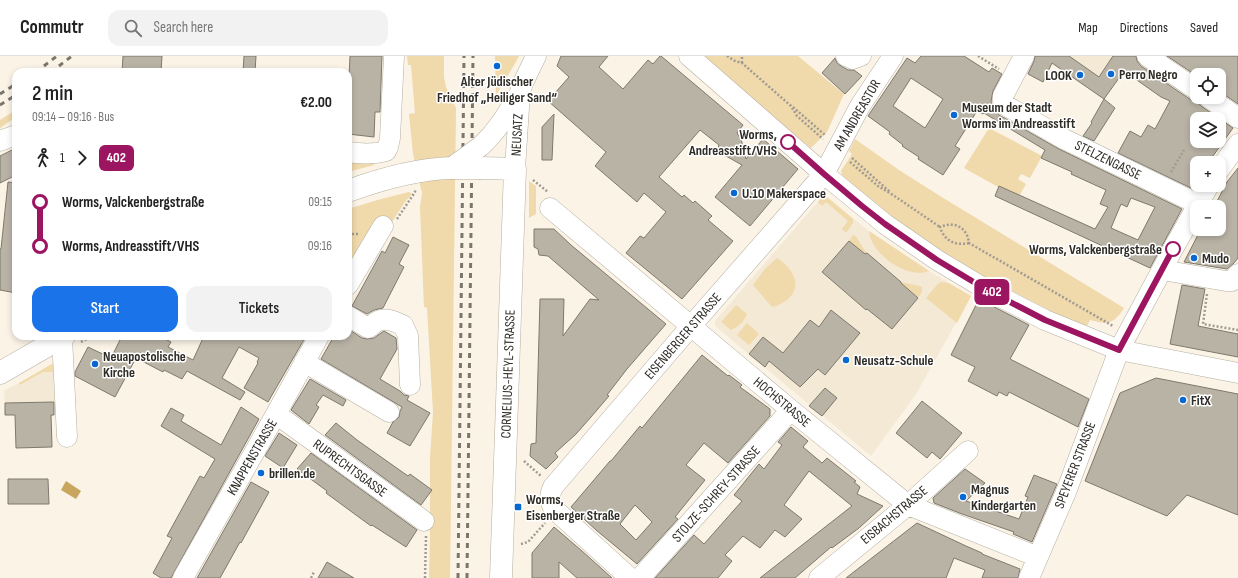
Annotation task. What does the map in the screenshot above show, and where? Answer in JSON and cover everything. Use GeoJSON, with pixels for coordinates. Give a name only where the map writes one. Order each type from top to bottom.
{"type":"FeatureCollection","features":[{"type":"Feature","properties":{"kind":"main road"},"geometry":{"type":"LineString","coordinates":[[352,190],[381,180],[419,171],[451,168],[516,169]]}},
{"type":"Feature","properties":{"kind":"main road","name":"CORNELIUS-HEYL-STRASSE"},"geometry":{"type":"LineString","coordinates":[[501,578],[516,169]]}},
{"type":"Feature","properties":{"kind":"main road"},"geometry":{"type":"LineString","coordinates":[[0,373],[58,340]]}},
{"type":"Feature","properties":{"kind":"street"},"geometry":{"type":"LineString","coordinates":[[352,152],[367,154],[386,151],[388,148],[390,138],[394,56]]}},
{"type":"Feature","properties":{"kind":"street","name":"NEUSATZ"},"geometry":{"type":"LineString","coordinates":[[516,169],[520,92],[536,56]]}},
{"type":"Feature","properties":{"kind":"street"},"geometry":{"type":"LineString","coordinates":[[689,56],[824,174],[885,224],[937,260],[987,290],[1045,320],[1238,373]]}},
{"type":"Feature","properties":{"kind":"street"},"geometry":{"type":"LineString","coordinates":[[846,56],[852,59],[861,56]]}},
{"type":"Feature","properties":{"kind":"street","name":"AM ANDREASTOR"},"geometry":{"type":"LineString","coordinates":[[824,174],[844,154],[860,106],[893,56]]}},
{"type":"Feature","properties":{"kind":"street","name":"STELZENGASSE"},"geometry":{"type":"LineString","coordinates":[[1024,56],[1003,96],[1004,103],[1007,107],[1064,138],[1190,200]]}},
{"type":"Feature","properties":{"kind":"street"},"geometry":{"type":"LineString","coordinates":[[1147,56],[1190,85]]}},
{"type":"Feature","properties":{"kind":"street"},"geometry":{"type":"LineString","coordinates":[[451,168],[481,146],[492,135],[500,126],[520,92]]}},
{"type":"Feature","properties":{"kind":"street"},"geometry":{"type":"LineString","coordinates":[[1218,104],[1238,118]]}},
{"type":"Feature","properties":{"kind":"street"},"geometry":{"type":"LineString","coordinates":[[0,142],[12,137]]}},
{"type":"Feature","properties":{"kind":"street"},"geometry":{"type":"LineString","coordinates":[[1226,160],[1238,144]]}},
{"type":"Feature","properties":{"kind":"street","name":"EISENBERGER STRASSE"},"geometry":{"type":"LineString","coordinates":[[553,500],[691,326],[824,174]]}},
{"type":"Feature","properties":{"kind":"street","name":"HOCHSTRASSE"},"geometry":{"type":"LineString","coordinates":[[550,208],[791,410],[908,505],[1038,557]]}},
{"type":"Feature","properties":{"kind":"street","name":"SPEYERER STRASSE"},"geometry":{"type":"LineString","coordinates":[[1029,578],[1038,557],[1072,495],[1124,342],[1190,219]]}},
{"type":"Feature","properties":{"kind":"street"},"geometry":{"type":"LineString","coordinates":[[352,277],[383,226]]}},
{"type":"Feature","properties":{"kind":"street"},"geometry":{"type":"LineString","coordinates":[[1162,270],[1226,281],[1232,281],[1238,274]]}},
{"type":"Feature","properties":{"kind":"street"},"geometry":{"type":"LineString","coordinates":[[352,318],[368,328],[378,320],[390,319],[403,325],[408,336],[410,385]]}},
{"type":"Feature","properties":{"kind":"street"},"geometry":{"type":"LineString","coordinates":[[63,340],[67,436]]}},
{"type":"Feature","properties":{"kind":"street","name":"KNAPPENSTRASSE"},"geometry":{"type":"LineString","coordinates":[[183,578],[276,414],[316,340]]}},
{"type":"Feature","properties":{"kind":"street"},"geometry":{"type":"LineString","coordinates":[[304,362],[389,412]]}},
{"type":"Feature","properties":{"kind":"street","name":"STOLZE-SCHREY-STRASSE"},"geometry":{"type":"LineString","coordinates":[[640,578],[791,410]]}},
{"type":"Feature","properties":{"kind":"street","name":"RUPRECHTSGASSE"},"geometry":{"type":"LineString","coordinates":[[276,414],[424,521]]}},
{"type":"Feature","properties":{"kind":"street","name":"EISBACHSTRASSE"},"geometry":{"type":"LineString","coordinates":[[819,578],[908,505],[968,451]]}},
{"type":"Feature","properties":{"kind":"street"},"geometry":{"type":"LineString","coordinates":[[553,500],[630,578]]}},
{"type":"Feature","properties":{"kind":"path"},"geometry":{"type":"LineString","coordinates":[[727,56],[742,63],[790,106],[802,114],[825,134]]}},
{"type":"Feature","properties":{"kind":"path"},"geometry":{"type":"LineString","coordinates":[[742,56],[742,63]]}},
{"type":"Feature","properties":{"kind":"path"},"geometry":{"type":"LineString","coordinates":[[978,56],[1013,77]]}},
{"type":"Feature","properties":{"kind":"path"},"geometry":{"type":"LineString","coordinates":[[790,106],[797,116],[893,195]]}},
{"type":"Feature","properties":{"kind":"path"},"geometry":{"type":"LineString","coordinates":[[1162,186],[1184,150]]}},
{"type":"Feature","properties":{"kind":"path"},"geometry":{"type":"LineString","coordinates":[[844,154],[878,186],[940,227],[943,234],[950,241],[958,244],[969,243],[1124,342]]}},
{"type":"Feature","properties":{"kind":"path"},"geometry":{"type":"LineString","coordinates":[[516,169],[550,194],[550,208]]}},
{"type":"Feature","properties":{"kind":"path"},"geometry":{"type":"LineString","coordinates":[[383,226],[391,228],[415,192],[419,171]]}},
{"type":"Feature","properties":{"kind":"path"},"geometry":{"type":"LineString","coordinates":[[940,227],[951,224],[962,228],[966,233],[969,243]]}},
{"type":"Feature","properties":{"kind":"path"},"geometry":{"type":"LineString","coordinates":[[1210,278],[1203,324],[1238,330]]}},
{"type":"Feature","properties":{"kind":"path"},"geometry":{"type":"LineString","coordinates":[[502,547],[528,542],[553,500],[519,457],[505,454]]}},
{"type":"Feature","properties":{"kind":"path"},"geometry":{"type":"LineString","coordinates":[[424,521],[426,521],[425,578]]}},
{"type":"Feature","properties":{"kind":"path"},"geometry":{"type":"LineString","coordinates":[[311,578],[314,572]]}},
{"type":"Feature","properties":{"kind":"shaded area"},"geometry":{"type":"Polygon","coordinates":[[[407,56],[444,56],[444,77],[446,87],[456,108],[450,578],[429,578],[430,458],[433,412],[427,308],[424,307],[420,207],[422,193],[413,154],[409,114],[415,113],[411,65],[408,65],[407,56]]]}},
{"type":"Feature","properties":{"kind":"shaded area"},"geometry":{"type":"Polygon","coordinates":[[[495,56],[519,56],[496,96],[495,56]]]}},
{"type":"Feature","properties":{"kind":"shaded area"},"geometry":{"type":"Polygon","coordinates":[[[702,56],[798,56],[844,94],[827,132],[811,148],[794,134],[791,136],[702,56]]]}},
{"type":"Feature","properties":{"kind":"shaded area"},"geometry":{"type":"Polygon","coordinates":[[[1030,56],[1135,56],[1104,99],[1052,64],[1043,82],[1024,72],[1030,56]]]}},
{"type":"Feature","properties":{"kind":"shaded area"},"geometry":{"type":"Polygon","coordinates":[[[12,112],[12,120],[0,128],[0,120],[12,112]]]}},
{"type":"Feature","properties":{"kind":"shaded area"},"geometry":{"type":"Polygon","coordinates":[[[989,128],[1042,156],[1030,178],[1021,174],[1018,179],[1026,184],[1018,198],[964,168],[989,128]]]}},
{"type":"Feature","properties":{"kind":"shaded area"},"geometry":{"type":"Polygon","coordinates":[[[855,139],[899,170],[940,196],[1124,308],[1114,320],[1110,322],[1106,323],[1090,320],[1087,326],[1066,319],[958,263],[937,250],[851,188],[850,182],[842,175],[841,171],[852,154],[849,151],[855,139]]]}},
{"type":"Feature","properties":{"kind":"shaded area"},"geometry":{"type":"Polygon","coordinates":[[[352,156],[372,159],[374,165],[352,171],[352,156]]]}},
{"type":"Feature","properties":{"kind":"shaded area"},"geometry":{"type":"Polygon","coordinates":[[[529,181],[536,186],[536,214],[529,218],[529,181]]]}},
{"type":"Feature","properties":{"kind":"shaded area"},"geometry":{"type":"Polygon","coordinates":[[[409,192],[412,194],[392,222],[380,216],[352,265],[352,208],[409,192]]]}},
{"type":"Feature","properties":{"kind":"shaded area","name":"Neusatz-Schule"},"geometry":{"type":"Polygon","coordinates":[[[822,197],[827,197],[869,231],[929,271],[971,296],[916,394],[871,456],[715,326],[715,321],[822,197]]]}},
{"type":"Feature","properties":{"kind":"shaded area"},"geometry":{"type":"Polygon","coordinates":[[[822,197],[827,197],[853,219],[853,223],[846,233],[842,229],[848,221],[826,202],[822,206],[818,202],[822,197]]]}},
{"type":"Feature","properties":{"kind":"shaded area"},"geometry":{"type":"Polygon","coordinates":[[[869,231],[929,271],[920,273],[910,272],[891,263],[876,248],[869,231]]]}},
{"type":"Feature","properties":{"kind":"shaded area"},"geometry":{"type":"Polygon","coordinates":[[[853,235],[857,238],[867,253],[865,254],[849,241],[853,235]]]}},
{"type":"Feature","properties":{"kind":"shaded area"},"geometry":{"type":"Polygon","coordinates":[[[777,258],[787,266],[794,277],[795,289],[787,300],[772,307],[753,285],[765,269],[777,258]]]}},
{"type":"Feature","properties":{"kind":"shaded area"},"geometry":{"type":"Polygon","coordinates":[[[941,282],[948,283],[971,296],[957,323],[926,298],[941,282]]]}},
{"type":"Feature","properties":{"kind":"shaded area"},"geometry":{"type":"Polygon","coordinates":[[[901,283],[922,287],[922,292],[918,298],[901,283]]]}},
{"type":"Feature","properties":{"kind":"shaded area"},"geometry":{"type":"Polygon","coordinates":[[[736,305],[747,314],[741,324],[731,330],[721,322],[736,305]]]}},
{"type":"Feature","properties":{"kind":"shaded area"},"geometry":{"type":"Polygon","coordinates":[[[747,323],[759,334],[749,345],[737,335],[747,323]]]}},
{"type":"Feature","properties":{"kind":"shaded area"},"geometry":{"type":"Polygon","coordinates":[[[57,361],[54,372],[43,372],[20,385],[19,383],[57,361]]]}},
{"type":"Feature","properties":{"kind":"shaded area"},"geometry":{"type":"Polygon","coordinates":[[[43,372],[54,372],[57,402],[5,403],[4,391],[19,383],[20,385],[43,372]]]}},
{"type":"Feature","properties":{"kind":"shaded area"},"geometry":{"type":"Polygon","coordinates":[[[66,481],[81,491],[76,499],[61,490],[66,481]]]}},
{"type":"Feature","properties":{"kind":"building"},"geometry":{"type":"Polygon","coordinates":[[[123,56],[162,56],[161,68],[122,68],[123,56]]]}},
{"type":"Feature","properties":{"kind":"building"},"geometry":{"type":"Polygon","coordinates":[[[244,56],[256,56],[255,68],[243,68],[244,56]]]}},
{"type":"Feature","properties":{"kind":"building"},"geometry":{"type":"Polygon","coordinates":[[[350,56],[382,56],[380,112],[375,112],[374,137],[352,134],[352,68],[349,68],[350,56]]]}},
{"type":"Feature","properties":{"kind":"building"},"geometry":{"type":"Polygon","coordinates":[[[561,56],[608,56],[599,67],[623,89],[648,60],[653,64],[661,56],[743,125],[737,133],[741,139],[746,159],[763,139],[798,169],[750,226],[715,197],[742,165],[717,151],[719,145],[700,130],[659,177],[682,197],[684,195],[693,203],[695,201],[712,216],[708,220],[733,241],[682,299],[626,253],[640,236],[644,238],[666,212],[644,193],[637,202],[595,166],[606,152],[548,101],[569,77],[557,66],[561,56]]]}},
{"type":"Feature","properties":{"kind":"building"},"geometry":{"type":"Polygon","coordinates":[[[921,56],[964,56],[989,72],[992,68],[1002,74],[993,91],[991,102],[999,115],[1059,149],[1182,209],[1150,268],[995,196],[999,186],[1095,229],[1108,207],[1100,204],[1106,190],[1041,158],[1045,150],[984,113],[983,114],[977,111],[955,146],[960,149],[943,175],[918,159],[919,157],[902,146],[903,145],[889,134],[890,132],[868,116],[907,58],[915,63],[921,56]],[[911,78],[893,106],[925,128],[943,99],[911,78]],[[1131,198],[1127,207],[1121,204],[1111,228],[1138,240],[1155,207],[1131,198]]]}},
{"type":"Feature","properties":{"kind":"building"},"geometry":{"type":"Polygon","coordinates":[[[1035,56],[1069,56],[1099,77],[1113,56],[1136,56],[1137,61],[1141,66],[1190,99],[1190,104],[1199,104],[1210,112],[1190,112],[1190,148],[1219,148],[1213,156],[1190,156],[1190,188],[1118,153],[1130,131],[1141,137],[1148,125],[1155,129],[1170,101],[1161,97],[1124,71],[1104,99],[1052,63],[1043,82],[1028,74],[1035,56]]]}},
{"type":"Feature","properties":{"kind":"building"},"geometry":{"type":"Polygon","coordinates":[[[1167,56],[1238,56],[1238,104],[1226,96],[1226,68],[1190,68],[1190,71],[1167,56]]]}},
{"type":"Feature","properties":{"kind":"building"},"geometry":{"type":"Polygon","coordinates":[[[835,58],[837,63],[841,66],[848,70],[854,70],[862,76],[845,94],[822,73],[835,58]]]}},
{"type":"Feature","properties":{"kind":"building"},"geometry":{"type":"Polygon","coordinates":[[[1104,99],[1115,108],[1094,141],[1083,136],[1092,123],[1091,122],[1104,99]]]}},
{"type":"Feature","properties":{"kind":"building"},"geometry":{"type":"Polygon","coordinates":[[[554,114],[552,160],[542,160],[542,127],[554,114]]]}},
{"type":"Feature","properties":{"kind":"building"},"geometry":{"type":"Polygon","coordinates":[[[1226,123],[1233,128],[1226,138],[1226,123]]]}},
{"type":"Feature","properties":{"kind":"building"},"geometry":{"type":"Polygon","coordinates":[[[12,150],[12,177],[0,183],[0,156],[12,150]]]}},
{"type":"Feature","properties":{"kind":"building"},"geometry":{"type":"Polygon","coordinates":[[[1238,168],[1238,258],[1227,269],[1184,262],[1197,236],[1226,236],[1226,200],[1218,200],[1222,192],[1226,192],[1227,182],[1238,168]]]}},
{"type":"Feature","properties":{"kind":"building"},"geometry":{"type":"Polygon","coordinates":[[[8,182],[12,182],[12,292],[0,290],[1,249],[8,182]]]}},
{"type":"Feature","properties":{"kind":"building"},"geometry":{"type":"Polygon","coordinates":[[[534,229],[554,229],[571,245],[666,324],[627,369],[607,395],[609,396],[591,417],[576,434],[555,453],[558,457],[546,469],[530,456],[531,444],[536,443],[540,299],[564,299],[563,336],[590,299],[599,300],[548,256],[539,255],[538,249],[534,247],[534,229]]]}},
{"type":"Feature","properties":{"kind":"building"},"geometry":{"type":"Polygon","coordinates":[[[393,237],[409,245],[399,264],[404,267],[383,308],[374,310],[367,314],[352,306],[382,251],[385,253],[393,237]]]}},
{"type":"Feature","properties":{"kind":"building"},"geometry":{"type":"Polygon","coordinates":[[[849,241],[865,254],[867,253],[918,298],[892,329],[867,309],[866,310],[822,272],[849,241]]]}},
{"type":"Feature","properties":{"kind":"building"},"geometry":{"type":"Polygon","coordinates":[[[1182,285],[1205,289],[1198,326],[1238,334],[1238,357],[1170,344],[1182,285]]]}},
{"type":"Feature","properties":{"kind":"building"},"geometry":{"type":"Polygon","coordinates":[[[979,299],[1029,325],[1010,359],[1089,399],[1078,427],[1009,392],[1007,396],[999,392],[997,396],[968,381],[975,367],[951,355],[979,299]]]}},
{"type":"Feature","properties":{"kind":"building"},"geometry":{"type":"Polygon","coordinates":[[[831,310],[860,333],[825,375],[818,369],[800,387],[769,361],[765,367],[749,354],[763,337],[783,353],[810,320],[819,327],[831,310]]]}},
{"type":"Feature","properties":{"kind":"building"},"geometry":{"type":"Polygon","coordinates":[[[384,331],[396,338],[397,349],[380,379],[404,395],[409,396],[407,400],[430,413],[410,446],[387,433],[393,422],[399,417],[402,407],[321,359],[332,340],[352,340],[352,332],[362,338],[367,339],[374,338],[384,331]]]}},
{"type":"Feature","properties":{"kind":"building"},"geometry":{"type":"Polygon","coordinates":[[[120,340],[167,340],[171,342],[168,347],[193,360],[202,340],[304,340],[268,402],[244,388],[258,363],[259,358],[239,347],[222,378],[245,392],[240,400],[187,371],[182,379],[164,370],[163,372],[136,358],[115,397],[75,376],[75,372],[88,347],[111,358],[120,340]]]}},
{"type":"Feature","properties":{"kind":"building"},"geometry":{"type":"Polygon","coordinates":[[[702,355],[742,385],[740,387],[770,409],[770,416],[728,463],[704,443],[686,465],[705,480],[675,517],[678,519],[637,564],[571,507],[640,426],[642,428],[702,355]],[[635,505],[620,524],[636,540],[652,522],[635,505]]]}},
{"type":"Feature","properties":{"kind":"building"},"geometry":{"type":"Polygon","coordinates":[[[1156,378],[1238,394],[1238,515],[1187,495],[1167,516],[1085,481],[1120,393],[1156,378]]]}},
{"type":"Feature","properties":{"kind":"building"},"geometry":{"type":"Polygon","coordinates":[[[310,379],[346,400],[343,406],[323,395],[316,405],[319,407],[309,424],[291,410],[310,379]]]}},
{"type":"Feature","properties":{"kind":"building"},"geometry":{"type":"Polygon","coordinates":[[[825,388],[837,398],[822,416],[809,406],[825,388]]]}},
{"type":"Feature","properties":{"kind":"building"},"geometry":{"type":"Polygon","coordinates":[[[922,401],[962,433],[940,459],[932,452],[927,458],[896,433],[922,401]]]}},
{"type":"Feature","properties":{"kind":"building"},"geometry":{"type":"Polygon","coordinates":[[[54,402],[54,415],[51,415],[52,447],[16,448],[15,415],[5,415],[5,403],[54,402]]]}},
{"type":"Feature","properties":{"kind":"building"},"geometry":{"type":"Polygon","coordinates":[[[241,407],[259,419],[171,578],[161,578],[153,573],[172,538],[167,536],[200,476],[204,478],[215,459],[161,426],[171,408],[184,415],[181,421],[221,445],[241,407]]]}},
{"type":"Feature","properties":{"kind":"building"},"geometry":{"type":"Polygon","coordinates":[[[336,423],[357,440],[408,476],[410,474],[432,490],[421,505],[325,435],[336,423]]]}},
{"type":"Feature","properties":{"kind":"building"},"geometry":{"type":"Polygon","coordinates":[[[791,427],[808,441],[803,447],[822,463],[827,458],[856,481],[854,482],[860,487],[857,494],[883,506],[859,528],[832,548],[831,547],[795,578],[760,578],[852,506],[809,471],[784,505],[802,519],[785,537],[775,530],[760,548],[743,536],[725,555],[732,561],[718,578],[655,578],[694,535],[704,544],[742,501],[734,495],[759,464],[764,469],[782,445],[778,442],[791,427]]]}},
{"type":"Feature","properties":{"kind":"building"},"geometry":{"type":"Polygon","coordinates":[[[279,433],[297,445],[283,468],[265,456],[279,433]]]}},
{"type":"Feature","properties":{"kind":"building"},"geometry":{"type":"Polygon","coordinates":[[[311,453],[417,530],[406,547],[372,525],[371,526],[326,493],[327,491],[297,469],[311,453]]]}},
{"type":"Feature","properties":{"kind":"building"},"geometry":{"type":"Polygon","coordinates":[[[965,469],[985,483],[966,501],[1019,519],[1028,497],[1025,496],[1034,475],[1057,484],[1032,542],[1013,534],[1014,532],[934,503],[933,498],[965,469]]]}},
{"type":"Feature","properties":{"kind":"building"},"geometry":{"type":"Polygon","coordinates":[[[8,479],[48,479],[49,504],[8,504],[8,479]]]}},
{"type":"Feature","properties":{"kind":"building"},"geometry":{"type":"Polygon","coordinates":[[[251,482],[269,492],[241,543],[240,542],[220,578],[197,578],[251,482]]]}},
{"type":"Feature","properties":{"kind":"building"},"geometry":{"type":"Polygon","coordinates":[[[917,523],[982,554],[1020,569],[1018,578],[982,578],[985,570],[954,558],[946,578],[846,578],[917,523]]]}},
{"type":"Feature","properties":{"kind":"building"},"geometry":{"type":"Polygon","coordinates":[[[554,527],[612,578],[577,578],[559,562],[559,578],[532,578],[532,553],[554,527]]]}},
{"type":"Feature","properties":{"kind":"building"},"geometry":{"type":"Polygon","coordinates":[[[327,562],[354,578],[318,578],[327,562]]]}},
{"type":"Feature","properties":{"kind":"railway"},"geometry":{"type":"LineString","coordinates":[[41,68],[57,56]]}},
{"type":"Feature","properties":{"kind":"railway"},"geometry":{"type":"LineString","coordinates":[[56,68],[72,56]]}},
{"type":"Feature","properties":{"kind":"railway"},"geometry":{"type":"LineString","coordinates":[[458,578],[464,56]]}},
{"type":"Feature","properties":{"kind":"railway"},"geometry":{"type":"LineString","coordinates":[[467,578],[473,56]]}},
{"type":"Feature","properties":{"kind":"railway"},"geometry":{"type":"LineString","coordinates":[[0,94],[12,86]]}},
{"type":"Feature","properties":{"kind":"railway"},"geometry":{"type":"LineString","coordinates":[[0,105],[12,98]]}},
{"type":"Feature","properties":{"kind":"bus line","name":"402"},"geometry":{"type":"LineString","coordinates":[[788,142],[862,206],[937,260],[987,290],[1045,320],[1119,350],[1173,249]]}},
{"type":"Feature","properties":{"kind":"place","name":"Alter Jüdischer Friedhof „Heiliger Sand“"},"geometry":{"type":"Point","coordinates":[497,66]}},
{"type":"Feature","properties":{"kind":"place","name":"Perro Negro"},"geometry":{"type":"Point","coordinates":[1111,74]}},
{"type":"Feature","properties":{"kind":"place","name":"LOOK"},"geometry":{"type":"Point","coordinates":[1080,75]}},
{"type":"Feature","properties":{"kind":"place","name":"Museum der Stadt Worms im Andreasstift"},"geometry":{"type":"Point","coordinates":[954,115]}},
{"type":"Feature","properties":{"kind":"place","name":"Worms, Andreasstift/VHS"},"geometry":{"type":"Point","coordinates":[788,142]}},
{"type":"Feature","properties":{"kind":"place","name":"U.10 Makerspace"},"geometry":{"type":"Point","coordinates":[734,193]}},
{"type":"Feature","properties":{"kind":"place","name":"Worms, Valckenbergstraße"},"geometry":{"type":"Point","coordinates":[1173,249]}},
{"type":"Feature","properties":{"kind":"place","name":"Mudo"},"geometry":{"type":"Point","coordinates":[1194,258]}},
{"type":"Feature","properties":{"kind":"place","name":"Neusatz-Schule"},"geometry":{"type":"Point","coordinates":[846,360]}},
{"type":"Feature","properties":{"kind":"place","name":"Neuapostolische Kirche"},"geometry":{"type":"Point","coordinates":[95,364]}},
{"type":"Feature","properties":{"kind":"place","name":"FitX"},"geometry":{"type":"Point","coordinates":[1183,400]}},
{"type":"Feature","properties":{"kind":"place","name":"brillen.de"},"geometry":{"type":"Point","coordinates":[261,473]}},
{"type":"Feature","properties":{"kind":"place","name":"Magnus Kindergarten"},"geometry":{"type":"Point","coordinates":[963,497]}},
{"type":"Feature","properties":{"kind":"place","name":"Worms, Eisenberger Straße"},"geometry":{"type":"Point","coordinates":[518,507]}}]}
